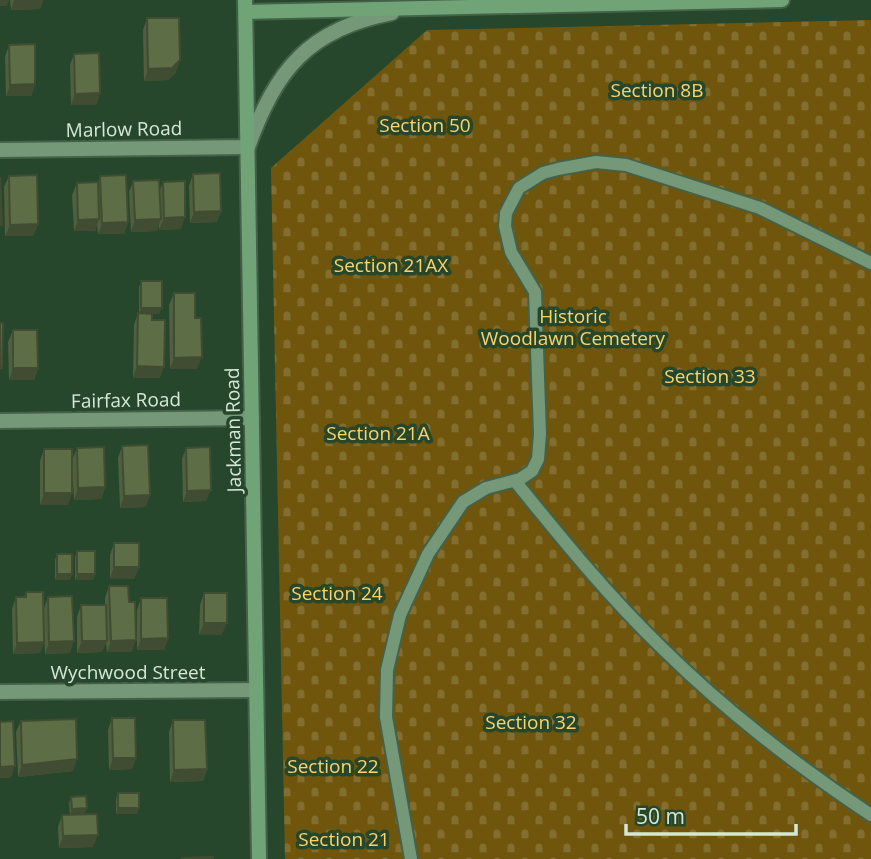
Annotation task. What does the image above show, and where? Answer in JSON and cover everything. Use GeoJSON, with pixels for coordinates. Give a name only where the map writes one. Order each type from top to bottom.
{"type":"FeatureCollection","features":[{"type":"Feature","properties":{"kind":"street"},"geometry":{"type":"LineString","coordinates":[[246,6],[414,8],[586,2],[782,0]]}},
{"type":"Feature","properties":{"kind":"street","name":"Jackman Road"},"geometry":{"type":"LineString","coordinates":[[246,6],[259,859]]}},
{"type":"Feature","properties":{"kind":"street"},"geometry":{"type":"LineString","coordinates":[[248,147],[261,110],[275,84],[291,63],[335,32],[365,18],[414,8]]}},
{"type":"Feature","properties":{"kind":"street","name":"Marlow Road"},"geometry":{"type":"LineString","coordinates":[[0,150],[248,147]]}},
{"type":"Feature","properties":{"kind":"street","name":"Fairfax Road"},"geometry":{"type":"LineString","coordinates":[[0,421],[252,418]]}},
{"type":"Feature","properties":{"kind":"street","name":"Wychwood Street"},"geometry":{"type":"LineString","coordinates":[[0,692],[256,690]]}},
{"type":"Feature","properties":{"kind":"lane"},"geometry":{"type":"LineString","coordinates":[[411,859],[386,717],[387,670],[393,641],[412,585],[446,523],[475,492],[515,481],[531,471],[539,450],[535,292],[511,252],[505,226],[506,214],[519,188],[543,173],[578,164],[596,162],[626,165],[760,208],[871,263]]}},
{"type":"Feature","properties":{"kind":"lane"},"geometry":{"type":"LineString","coordinates":[[515,481],[588,569],[663,650],[737,716],[871,815]]}},
{"type":"Feature","properties":{"kind":"green space","name":"Historic Woodlawn Cemetery"},"geometry":{"type":"Polygon","coordinates":[[[871,20],[871,859],[285,859],[271,168],[427,30],[871,20]]]}},
{"type":"Feature","properties":{"kind":"building"},"geometry":{"type":"Polygon","coordinates":[[[147,18],[179,18],[180,60],[172,68],[148,69],[147,18]]]}},
{"type":"Feature","properties":{"kind":"building"},"geometry":{"type":"Polygon","coordinates":[[[35,44],[35,84],[10,85],[9,45],[35,44]]]}},
{"type":"Feature","properties":{"kind":"building"},"geometry":{"type":"Polygon","coordinates":[[[99,53],[100,93],[75,94],[74,54],[99,53]]]}},
{"type":"Feature","properties":{"kind":"building"},"geometry":{"type":"Polygon","coordinates":[[[220,173],[221,211],[194,212],[193,174],[220,173]]]}},
{"type":"Feature","properties":{"kind":"building"},"geometry":{"type":"Polygon","coordinates":[[[37,175],[38,224],[10,225],[9,176],[37,175]]]}},
{"type":"Feature","properties":{"kind":"building"},"geometry":{"type":"Polygon","coordinates":[[[126,175],[128,222],[102,223],[100,176],[126,175]]]}},
{"type":"Feature","properties":{"kind":"building"},"geometry":{"type":"Polygon","coordinates":[[[0,177],[2,225],[0,225],[0,177]]]}},
{"type":"Feature","properties":{"kind":"building"},"geometry":{"type":"Polygon","coordinates":[[[159,180],[161,219],[135,220],[133,181],[159,180]]]}},
{"type":"Feature","properties":{"kind":"building"},"geometry":{"type":"Polygon","coordinates":[[[185,181],[185,217],[164,218],[163,182],[185,181]]]}},
{"type":"Feature","properties":{"kind":"building"},"geometry":{"type":"Polygon","coordinates":[[[98,182],[99,219],[78,220],[77,183],[98,182]]]}},
{"type":"Feature","properties":{"kind":"building"},"geometry":{"type":"Polygon","coordinates":[[[141,281],[162,281],[162,308],[141,308],[141,281]]]}},
{"type":"Feature","properties":{"kind":"building"},"geometry":{"type":"Polygon","coordinates":[[[174,293],[195,293],[195,318],[201,318],[202,357],[174,358],[174,293]]]}},
{"type":"Feature","properties":{"kind":"building"},"geometry":{"type":"Polygon","coordinates":[[[138,313],[152,314],[152,320],[165,320],[164,367],[137,366],[138,313]]]}},
{"type":"Feature","properties":{"kind":"building"},"geometry":{"type":"Polygon","coordinates":[[[0,323],[3,323],[2,368],[0,368],[0,323]]]}},
{"type":"Feature","properties":{"kind":"building"},"geometry":{"type":"Polygon","coordinates":[[[13,330],[37,330],[38,368],[13,368],[13,330]]]}},
{"type":"Feature","properties":{"kind":"building"},"geometry":{"type":"Polygon","coordinates":[[[148,445],[150,495],[124,496],[122,446],[148,445]]]}},
{"type":"Feature","properties":{"kind":"building"},"geometry":{"type":"Polygon","coordinates":[[[104,447],[105,487],[78,488],[77,448],[104,447]]]}},
{"type":"Feature","properties":{"kind":"building"},"geometry":{"type":"Polygon","coordinates":[[[210,447],[211,490],[187,491],[186,448],[210,447]]]}},
{"type":"Feature","properties":{"kind":"building"},"geometry":{"type":"Polygon","coordinates":[[[44,449],[72,449],[72,493],[44,493],[44,449]]]}},
{"type":"Feature","properties":{"kind":"building"},"geometry":{"type":"Polygon","coordinates":[[[114,543],[139,543],[139,567],[114,567],[114,543]]]}},
{"type":"Feature","properties":{"kind":"building"},"geometry":{"type":"Polygon","coordinates":[[[77,551],[95,551],[95,574],[77,574],[77,551]]]}},
{"type":"Feature","properties":{"kind":"building"},"geometry":{"type":"Polygon","coordinates":[[[57,554],[72,554],[72,574],[57,574],[57,554]]]}},
{"type":"Feature","properties":{"kind":"building"},"geometry":{"type":"Polygon","coordinates":[[[109,586],[128,586],[129,602],[135,602],[136,640],[111,641],[109,586]]]}},
{"type":"Feature","properties":{"kind":"building"},"geometry":{"type":"Polygon","coordinates":[[[26,592],[43,592],[44,642],[17,643],[16,597],[26,597],[26,592]]]}},
{"type":"Feature","properties":{"kind":"building"},"geometry":{"type":"Polygon","coordinates":[[[204,593],[227,593],[227,623],[204,623],[204,593]]]}},
{"type":"Feature","properties":{"kind":"building"},"geometry":{"type":"Polygon","coordinates":[[[72,596],[74,641],[49,642],[48,597],[72,596]]]}},
{"type":"Feature","properties":{"kind":"building"},"geometry":{"type":"Polygon","coordinates":[[[141,598],[167,598],[168,638],[141,639],[141,598]]]}},
{"type":"Feature","properties":{"kind":"building"},"geometry":{"type":"Polygon","coordinates":[[[81,605],[106,605],[107,641],[82,641],[81,605]]]}},
{"type":"Feature","properties":{"kind":"building"},"geometry":{"type":"Polygon","coordinates":[[[112,718],[135,718],[136,758],[113,758],[112,718]]]}},
{"type":"Feature","properties":{"kind":"building"},"geometry":{"type":"Polygon","coordinates":[[[76,719],[77,759],[22,765],[21,721],[76,719]]]}},
{"type":"Feature","properties":{"kind":"building"},"geometry":{"type":"Polygon","coordinates":[[[173,720],[205,720],[207,769],[174,770],[173,720]]]}},
{"type":"Feature","properties":{"kind":"building"},"geometry":{"type":"Polygon","coordinates":[[[13,721],[15,766],[0,767],[0,722],[13,721]]]}},
{"type":"Feature","properties":{"kind":"building"},"geometry":{"type":"Polygon","coordinates":[[[118,793],[139,793],[139,808],[118,808],[118,793]]]}},
{"type":"Feature","properties":{"kind":"building"},"geometry":{"type":"Polygon","coordinates":[[[86,796],[87,808],[72,809],[71,797],[86,796]]]}},
{"type":"Feature","properties":{"kind":"building"},"geometry":{"type":"Polygon","coordinates":[[[97,814],[98,835],[63,836],[62,815],[97,814]]]}},
{"type":"Feature","properties":{"kind":"building"},"geometry":{"type":"Polygon","coordinates":[[[182,858],[213,859],[182,859],[182,858]]]}},
{"type":"Feature","properties":{"kind":"park label","name":"Section 8B"},"geometry":{"type":"Point","coordinates":[657,90]}},
{"type":"Feature","properties":{"kind":"park label","name":"Section 50"},"geometry":{"type":"Point","coordinates":[425,125]}},
{"type":"Feature","properties":{"kind":"park label","name":"Section 21AX"},"geometry":{"type":"Point","coordinates":[391,265]}},
{"type":"Feature","properties":{"kind":"park label","name":"Section 33"},"geometry":{"type":"Point","coordinates":[710,376]}},
{"type":"Feature","properties":{"kind":"park label","name":"Section 21A"},"geometry":{"type":"Point","coordinates":[378,433]}},
{"type":"Feature","properties":{"kind":"park label","name":"Section 24"},"geometry":{"type":"Point","coordinates":[337,593]}},
{"type":"Feature","properties":{"kind":"park label","name":"Section 32"},"geometry":{"type":"Point","coordinates":[531,722]}},
{"type":"Feature","properties":{"kind":"park label","name":"Section 22"},"geometry":{"type":"Point","coordinates":[333,766]}},
{"type":"Feature","properties":{"kind":"park label","name":"Section 21"},"geometry":{"type":"Point","coordinates":[344,839]}}]}
